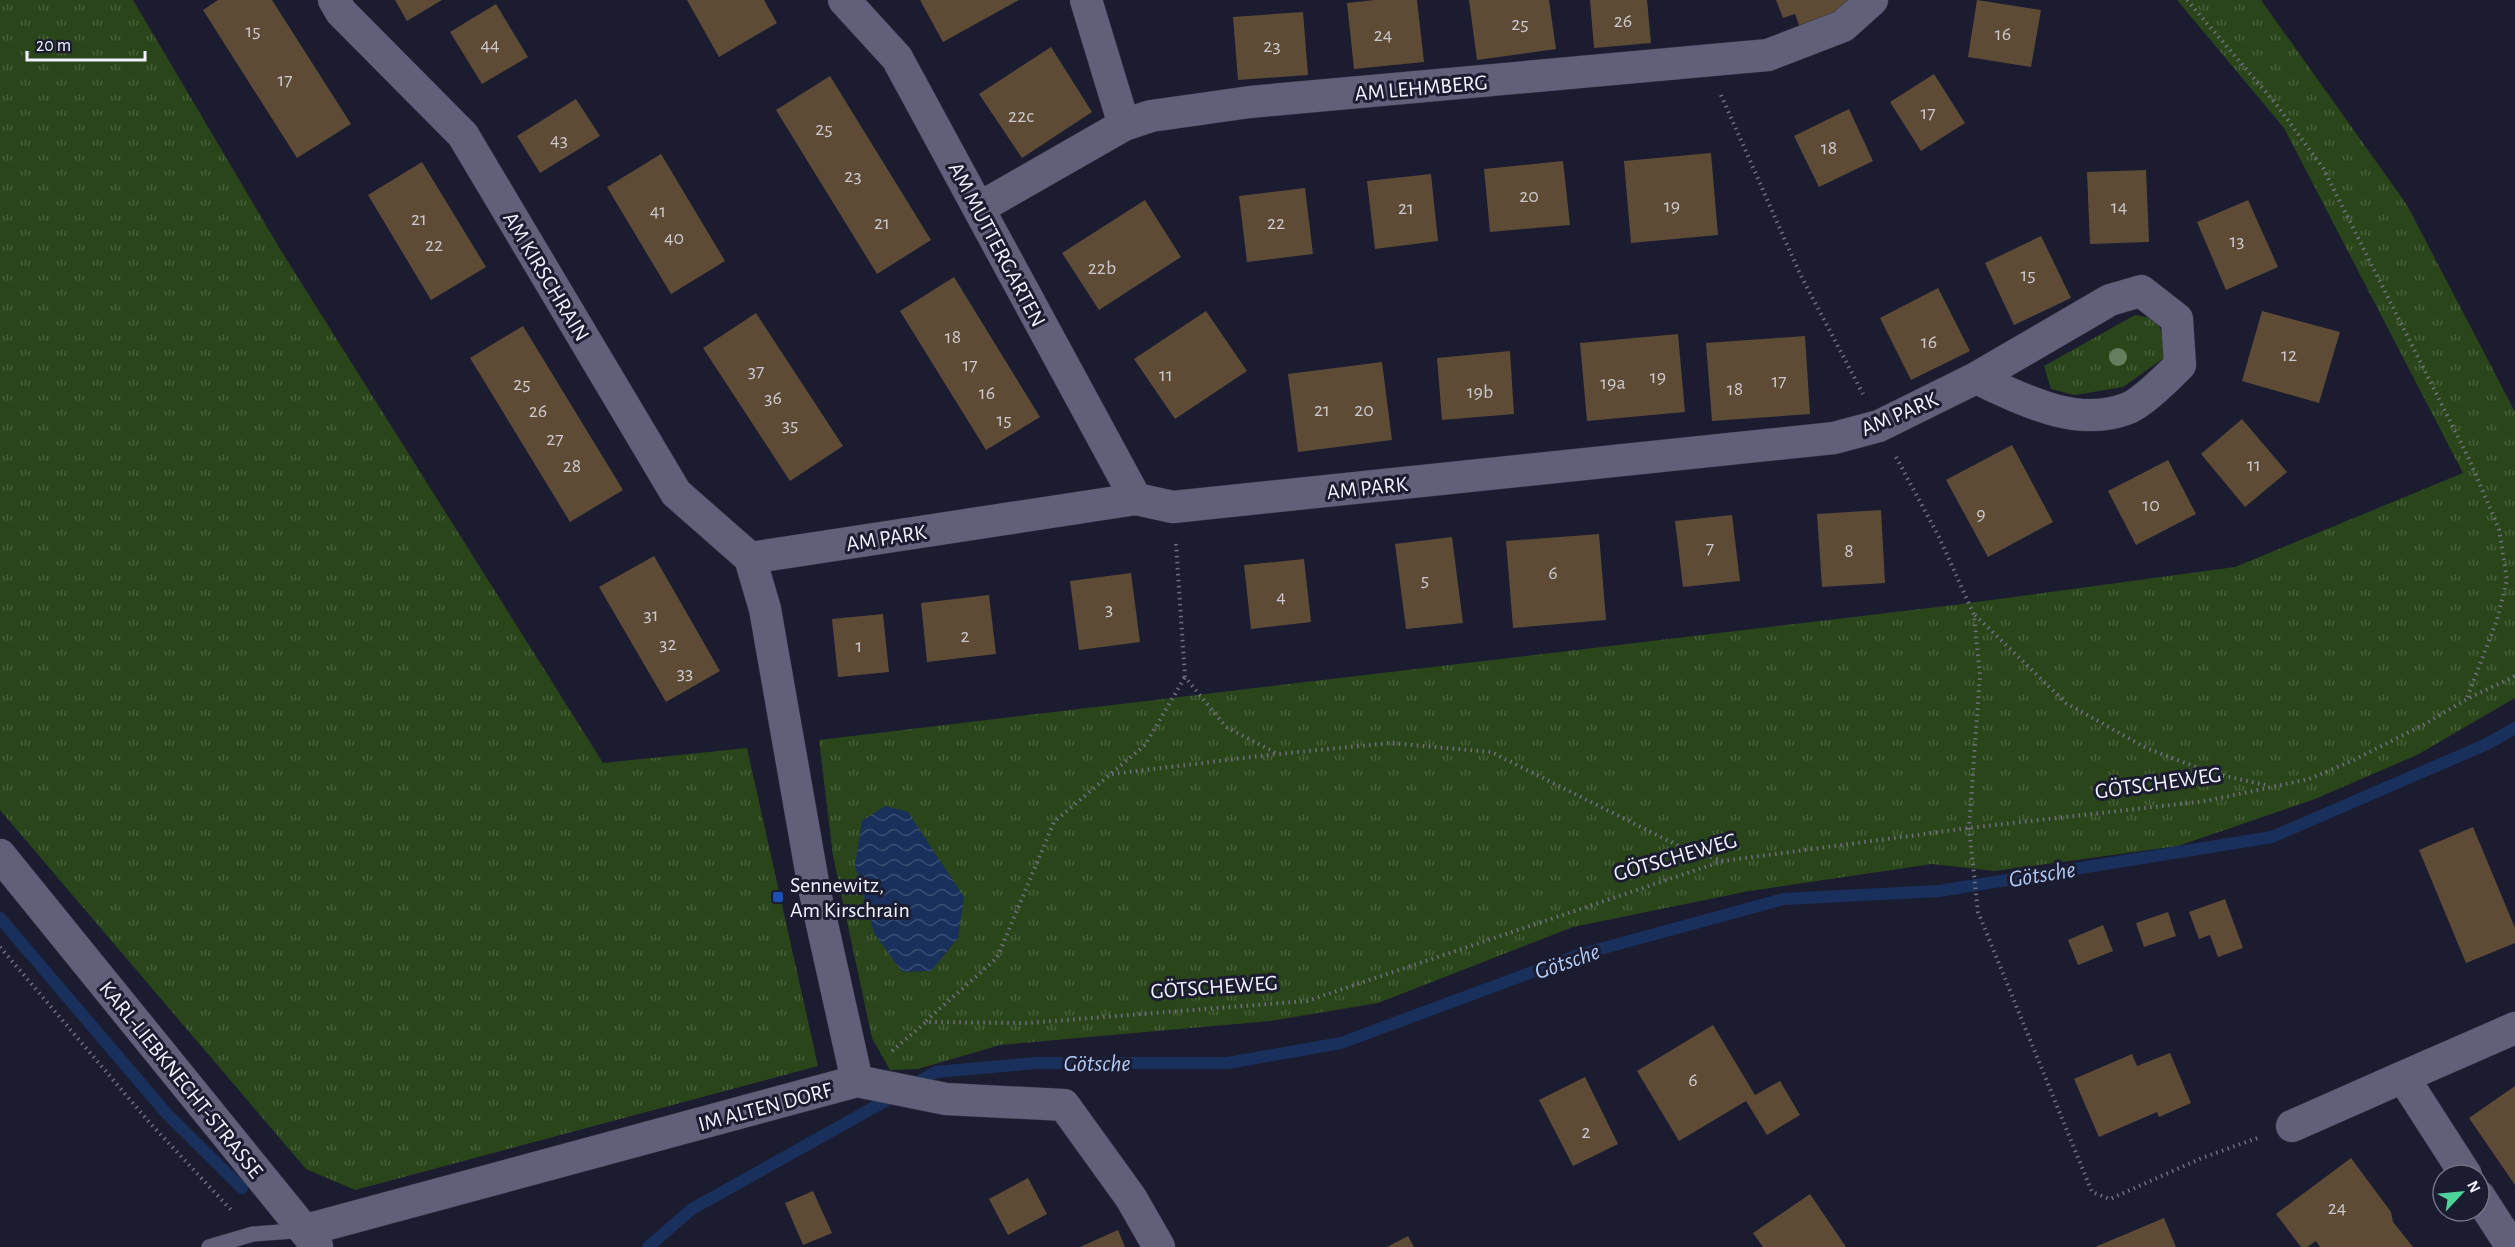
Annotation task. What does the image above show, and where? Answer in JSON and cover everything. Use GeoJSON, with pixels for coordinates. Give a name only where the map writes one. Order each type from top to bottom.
{"type":"FeatureCollection","features":[{"type":"Feature","properties":{"kind":"street","name":"AM KIRSCHRAIN"},"geometry":{"type":"LineString","coordinates":[[334,0],[341,12],[463,135],[676,493],[750,558]]}},
{"type":"Feature","properties":{"kind":"street","name":"AM MUTTERGARTEN"},"geometry":{"type":"LineString","coordinates":[[844,0],[897,58],[1136,499]]}},
{"type":"Feature","properties":{"kind":"street"},"geometry":{"type":"LineString","coordinates":[[1086,0],[1124,125]]}},
{"type":"Feature","properties":{"kind":"street","name":"AM LEHMBERG"},"geometry":{"type":"LineString","coordinates":[[979,208],[1124,125],[1151,116],[1250,102],[1768,55],[1844,26],[1872,0]]}},
{"type":"Feature","properties":{"kind":"street","name":"AM PARK"},"geometry":{"type":"LineString","coordinates":[[750,558],[1136,499],[1173,507],[1834,438],[1879,426],[1976,378],[2110,300],[2141,291],[2177,319],[2180,365],[2127,409],[2083,417],[2028,402],[1976,378]]}},
{"type":"Feature","properties":{"kind":"street"},"geometry":{"type":"LineString","coordinates":[[750,558],[765,609],[814,888],[857,1081]]}},
{"type":"Feature","properties":{"kind":"street","name":"KARL-LIEBKNECHT-STRASSE"},"geometry":{"type":"LineString","coordinates":[[0,855],[311,1239]]}},
{"type":"Feature","properties":{"kind":"street"},"geometry":{"type":"LineString","coordinates":[[2292,1126],[2515,1028]]}},
{"type":"Feature","properties":{"kind":"street"},"geometry":{"type":"LineString","coordinates":[[2403,1077],[2458,1163]]}},
{"type":"Feature","properties":{"kind":"street","name":"IM ALTEN DORF"},"geometry":{"type":"LineString","coordinates":[[311,1239],[857,1081],[946,1099],[1064,1105],[1131,1198],[1159,1247]]}},
{"type":"Feature","properties":{"kind":"street"},"geometry":{"type":"LineString","coordinates":[[2491,1215],[2512,1247]]}},
{"type":"Feature","properties":{"kind":"lane"},"geometry":{"type":"LineString","coordinates":[[209,1247],[253,1234],[311,1239]]}},
{"type":"Feature","properties":{"kind":"path"},"geometry":{"type":"LineString","coordinates":[[2187,0],[2276,104],[2323,168],[2468,457],[2499,529],[2507,580],[2497,620],[2467,699]]}},
{"type":"Feature","properties":{"kind":"path"},"geometry":{"type":"LineString","coordinates":[[857,1081],[997,958],[1054,822],[1145,745],[1185,677],[1173,507]]}},
{"type":"Feature","properties":{"kind":"path"},"geometry":{"type":"LineString","coordinates":[[1974,615],[2066,703],[2146,748],[2212,773],[2269,786]]}},
{"type":"Feature","properties":{"kind":"path","name":"GÖTSCHEWEG"},"geometry":{"type":"LineString","coordinates":[[926,1022],[1028,1023],[1307,1001],[1724,861],[1969,828],[2206,801],[2309,779],[2354,760],[2425,724],[2467,699],[2515,676]]}},
{"type":"Feature","properties":{"kind":"path"},"geometry":{"type":"LineString","coordinates":[[1185,677],[1226,727],[1278,754]]}},
{"type":"Feature","properties":{"kind":"path"},"geometry":{"type":"LineString","coordinates":[[1111,774],[1390,743],[1491,752],[1683,848],[1724,861]]}},
{"type":"Feature","properties":{"kind":"path"},"geometry":{"type":"LineString","coordinates":[[1971,852],[1978,912],[2092,1192],[2110,1199],[2202,1158],[2292,1126]]}},
{"type":"Feature","properties":{"kind":"path"},"geometry":{"type":"LineString","coordinates":[[0,947],[149,1122],[253,1234]]}},
{"type":"Feature","properties":{"kind":"green space"},"geometry":{"type":"Polygon","coordinates":[[[0,0],[133,0],[280,249],[603,763],[747,748],[818,1066],[355,1190],[306,1169],[0,810],[0,0]]]}},
{"type":"Feature","properties":{"kind":"green space"},"geometry":{"type":"Polygon","coordinates":[[[2177,0],[2261,0],[2407,205],[2515,412],[2515,698],[2417,755],[2315,799],[2178,846],[1995,871],[1932,864],[1749,891],[1573,927],[1378,1003],[1270,1021],[1000,1045],[918,1069],[890,1070],[872,1038],[833,856],[819,740],[1954,605],[2235,567],[2463,473],[2284,128],[2177,0]]]}},
{"type":"Feature","properties":{"kind":"green space"},"geometry":{"type":"Polygon","coordinates":[[[2135,315],[2156,319],[2171,353],[2123,387],[2075,395],[2051,389],[2044,366],[2135,315]]]}},
{"type":"Feature","properties":{"kind":"water"},"geometry":{"type":"Polygon","coordinates":[[[885,806],[908,812],[964,897],[958,938],[931,971],[902,972],[874,933],[855,865],[862,821],[885,806]]]}},
{"type":"Feature","properties":{"kind":"building"},"geometry":{"type":"Polygon","coordinates":[[[218,0],[272,0],[351,124],[297,158],[203,10],[218,0]]]}},
{"type":"Feature","properties":{"kind":"building"},"geometry":{"type":"Polygon","coordinates":[[[395,0],[442,0],[407,21],[395,0]]]}},
{"type":"Feature","properties":{"kind":"building"},"geometry":{"type":"Polygon","coordinates":[[[687,0],[764,0],[777,23],[719,57],[687,0]]]}},
{"type":"Feature","properties":{"kind":"building"},"geometry":{"type":"Polygon","coordinates":[[[920,0],[1019,0],[943,42],[920,0]]]}},
{"type":"Feature","properties":{"kind":"building"},"geometry":{"type":"Polygon","coordinates":[[[1417,0],[1424,62],[1354,69],[1347,3],[1417,0]]]}},
{"type":"Feature","properties":{"kind":"building"},"geometry":{"type":"Polygon","coordinates":[[[1469,0],[1549,0],[1556,49],[1477,60],[1469,0]]]}},
{"type":"Feature","properties":{"kind":"building"},"geometry":{"type":"Polygon","coordinates":[[[1590,0],[1647,0],[1651,43],[1594,48],[1590,0]]]}},
{"type":"Feature","properties":{"kind":"building"},"geometry":{"type":"Polygon","coordinates":[[[1776,0],[1849,0],[1854,12],[1801,31],[1795,14],[1783,18],[1776,0]]]}},
{"type":"Feature","properties":{"kind":"building"},"geometry":{"type":"Polygon","coordinates":[[[1977,0],[2041,10],[2031,67],[1968,57],[1977,0]]]}},
{"type":"Feature","properties":{"kind":"building"},"geometry":{"type":"Polygon","coordinates":[[[496,4],[528,57],[482,84],[450,32],[496,4]]]}},
{"type":"Feature","properties":{"kind":"building"},"geometry":{"type":"Polygon","coordinates":[[[1303,12],[1308,75],[1238,80],[1233,17],[1303,12]]]}},
{"type":"Feature","properties":{"kind":"building"},"geometry":{"type":"Polygon","coordinates":[[[1051,47],[1092,112],[1022,158],[979,94],[1051,47]]]}},
{"type":"Feature","properties":{"kind":"building"},"geometry":{"type":"Polygon","coordinates":[[[1934,74],[1965,123],[1921,151],[1890,102],[1934,74]]]}},
{"type":"Feature","properties":{"kind":"building"},"geometry":{"type":"Polygon","coordinates":[[[830,76],[931,240],[877,274],[776,110],[830,76]]]}},
{"type":"Feature","properties":{"kind":"building"},"geometry":{"type":"Polygon","coordinates":[[[576,99],[600,136],[540,173],[517,136],[576,99]]]}},
{"type":"Feature","properties":{"kind":"building"},"geometry":{"type":"Polygon","coordinates":[[[1849,109],[1873,161],[1819,187],[1794,136],[1849,109]]]}},
{"type":"Feature","properties":{"kind":"building"},"geometry":{"type":"Polygon","coordinates":[[[1711,153],[1718,235],[1631,243],[1624,161],[1711,153]]]}},
{"type":"Feature","properties":{"kind":"building"},"geometry":{"type":"Polygon","coordinates":[[[661,154],[725,261],[671,294],[607,187],[661,154]]]}},
{"type":"Feature","properties":{"kind":"building"},"geometry":{"type":"Polygon","coordinates":[[[1563,161],[1570,225],[1490,232],[1484,169],[1563,161]]]}},
{"type":"Feature","properties":{"kind":"building"},"geometry":{"type":"Polygon","coordinates":[[[422,162],[486,267],[431,300],[368,195],[422,162]]]}},
{"type":"Feature","properties":{"kind":"building"},"geometry":{"type":"Polygon","coordinates":[[[2146,170],[2149,242],[2090,244],[2087,172],[2146,170]]]}},
{"type":"Feature","properties":{"kind":"building"},"geometry":{"type":"Polygon","coordinates":[[[1431,174],[1438,241],[1375,249],[1367,181],[1431,174]]]}},
{"type":"Feature","properties":{"kind":"building"},"geometry":{"type":"Polygon","coordinates":[[[1305,188],[1313,254],[1247,262],[1239,196],[1305,188]]]}},
{"type":"Feature","properties":{"kind":"building"},"geometry":{"type":"Polygon","coordinates":[[[1145,200],[1181,257],[1099,310],[1062,253],[1145,200]]]}},
{"type":"Feature","properties":{"kind":"building"},"geometry":{"type":"Polygon","coordinates":[[[2248,200],[2278,267],[2226,290],[2197,222],[2248,200]]]}},
{"type":"Feature","properties":{"kind":"building"},"geometry":{"type":"Polygon","coordinates":[[[2041,236],[2071,298],[2014,325],[1985,263],[2041,236]]]}},
{"type":"Feature","properties":{"kind":"building"},"geometry":{"type":"Polygon","coordinates":[[[954,277],[1040,417],[986,450],[900,311],[954,277]]]}},
{"type":"Feature","properties":{"kind":"building"},"geometry":{"type":"Polygon","coordinates":[[[1938,288],[1970,351],[1911,380],[1880,318],[1938,288]]]}},
{"type":"Feature","properties":{"kind":"building"},"geometry":{"type":"Polygon","coordinates":[[[1206,311],[1247,371],[1175,419],[1134,359],[1206,311]]]}},
{"type":"Feature","properties":{"kind":"building"},"geometry":{"type":"Polygon","coordinates":[[[2262,311],[2340,332],[2319,403],[2242,381],[2262,311]]]}},
{"type":"Feature","properties":{"kind":"building"},"geometry":{"type":"Polygon","coordinates":[[[756,313],[843,446],[790,481],[703,348],[756,313]]]}},
{"type":"Feature","properties":{"kind":"building"},"geometry":{"type":"Polygon","coordinates":[[[523,326],[623,490],[570,522],[470,358],[523,326]]]}},
{"type":"Feature","properties":{"kind":"building"},"geometry":{"type":"Polygon","coordinates":[[[1678,334],[1685,412],[1587,421],[1580,343],[1678,334]]]}},
{"type":"Feature","properties":{"kind":"building"},"geometry":{"type":"Polygon","coordinates":[[[1805,336],[1810,414],[1712,421],[1706,343],[1805,336]]]}},
{"type":"Feature","properties":{"kind":"building"},"geometry":{"type":"Polygon","coordinates":[[[1510,351],[1514,414],[1442,420],[1437,358],[1510,351]]]}},
{"type":"Feature","properties":{"kind":"building"},"geometry":{"type":"Polygon","coordinates":[[[1382,362],[1392,440],[1298,452],[1288,374],[1382,362]]]}},
{"type":"Feature","properties":{"kind":"building"},"geometry":{"type":"Polygon","coordinates":[[[2242,419],[2287,472],[2245,507],[2201,454],[2242,419]]]}},
{"type":"Feature","properties":{"kind":"building"},"geometry":{"type":"Polygon","coordinates":[[[2012,445],[2053,522],[1988,557],[1946,480],[2012,445]]]}},
{"type":"Feature","properties":{"kind":"building"},"geometry":{"type":"Polygon","coordinates":[[[2168,460],[2196,514],[2136,545],[2108,491],[2168,460]]]}},
{"type":"Feature","properties":{"kind":"building"},"geometry":{"type":"Polygon","coordinates":[[[1881,510],[1885,583],[1822,587],[1817,514],[1881,510]]]}},
{"type":"Feature","properties":{"kind":"building"},"geometry":{"type":"Polygon","coordinates":[[[1732,515],[1740,581],[1683,587],[1675,521],[1732,515]]]}},
{"type":"Feature","properties":{"kind":"building"},"geometry":{"type":"Polygon","coordinates":[[[1599,534],[1606,620],[1513,628],[1506,541],[1599,534]]]}},
{"type":"Feature","properties":{"kind":"building"},"geometry":{"type":"Polygon","coordinates":[[[1452,537],[1463,623],[1406,629],[1395,544],[1452,537]]]}},
{"type":"Feature","properties":{"kind":"building"},"geometry":{"type":"Polygon","coordinates":[[[654,556],[720,671],[666,702],[599,587],[654,556]]]}},
{"type":"Feature","properties":{"kind":"building"},"geometry":{"type":"Polygon","coordinates":[[[1304,559],[1311,622],[1251,629],[1244,565],[1304,559]]]}},
{"type":"Feature","properties":{"kind":"building"},"geometry":{"type":"Polygon","coordinates":[[[1131,573],[1140,642],[1079,650],[1070,581],[1131,573]]]}},
{"type":"Feature","properties":{"kind":"building"},"geometry":{"type":"Polygon","coordinates":[[[989,595],[996,654],[927,662],[921,603],[989,595]]]}},
{"type":"Feature","properties":{"kind":"building"},"geometry":{"type":"Polygon","coordinates":[[[883,614],[889,672],[838,677],[832,619],[883,614]]]}},
{"type":"Feature","properties":{"kind":"building"},"geometry":{"type":"Polygon","coordinates":[[[2473,827],[2515,928],[2515,943],[2466,963],[2419,850],[2473,827]]]}},
{"type":"Feature","properties":{"kind":"building"},"geometry":{"type":"Polygon","coordinates":[[[2225,899],[2243,948],[2218,957],[2210,935],[2199,939],[2189,912],[2225,899]]]}},
{"type":"Feature","properties":{"kind":"building"},"geometry":{"type":"Polygon","coordinates":[[[2168,912],[2176,936],[2144,947],[2136,923],[2168,912]]]}},
{"type":"Feature","properties":{"kind":"building"},"geometry":{"type":"Polygon","coordinates":[[[2103,925],[2113,951],[2078,965],[2068,940],[2103,925]]]}},
{"type":"Feature","properties":{"kind":"building"},"geometry":{"type":"Polygon","coordinates":[[[1713,1025],[1755,1095],[1780,1081],[1800,1115],[1767,1135],[1746,1101],[1679,1141],[1637,1071],[1713,1025]]]}},
{"type":"Feature","properties":{"kind":"building"},"geometry":{"type":"Polygon","coordinates":[[[2170,1053],[2191,1103],[2159,1117],[2157,1112],[2099,1137],[2074,1079],[2132,1054],[2137,1066],[2170,1053]]]}},
{"type":"Feature","properties":{"kind":"building"},"geometry":{"type":"Polygon","coordinates":[[[1585,1077],[1618,1144],[1573,1166],[1539,1100],[1585,1077]]]}},
{"type":"Feature","properties":{"kind":"building"},"geometry":{"type":"Polygon","coordinates":[[[2515,1086],[2515,1185],[2469,1118],[2515,1086]]]}},
{"type":"Feature","properties":{"kind":"building"},"geometry":{"type":"Polygon","coordinates":[[[2351,1158],[2391,1212],[2393,1222],[2413,1247],[2320,1247],[2316,1241],[2307,1247],[2301,1247],[2276,1214],[2351,1158]]]}},
{"type":"Feature","properties":{"kind":"building"},"geometry":{"type":"Polygon","coordinates":[[[1028,1178],[1047,1214],[1008,1235],[989,1199],[1028,1178]]]}},
{"type":"Feature","properties":{"kind":"building"},"geometry":{"type":"Polygon","coordinates":[[[813,1191],[832,1233],[803,1245],[785,1203],[813,1191]]]}},
{"type":"Feature","properties":{"kind":"building"},"geometry":{"type":"Polygon","coordinates":[[[1810,1194],[1846,1247],[1763,1247],[1753,1233],[1810,1194]]]}},
{"type":"Feature","properties":{"kind":"building"},"geometry":{"type":"Polygon","coordinates":[[[2164,1218],[2176,1247],[2095,1247],[2164,1218]]]}},
{"type":"Feature","properties":{"kind":"building"},"geometry":{"type":"Polygon","coordinates":[[[1118,1230],[1125,1247],[1080,1247],[1118,1230]]]}},
{"type":"Feature","properties":{"kind":"building"},"geometry":{"type":"Polygon","coordinates":[[[1408,1236],[1414,1247],[1387,1247],[1408,1236]]]}},
{"type":"Feature","properties":{"kind":"waterway","name":"Götsche"},"geometry":{"type":"LineString","coordinates":[[911,1086],[936,1072],[1036,1063],[1228,1063],[1341,1043],[1578,955],[1784,899],[1939,891],[2272,837],[2487,744],[2515,728]]}},
{"type":"Feature","properties":{"kind":"waterway"},"geometry":{"type":"LineString","coordinates":[[0,918],[167,1114],[242,1188]]}},
{"type":"Feature","properties":{"kind":"waterway","name":"Götsche"},"geometry":{"type":"LineString","coordinates":[[648,1247],[692,1209],[896,1095]]}},
{"type":"Feature","properties":{"kind":"place","name":"Sennewitz, Am Kirschrain"},"geometry":{"type":"Point","coordinates":[778,897]}}]}
